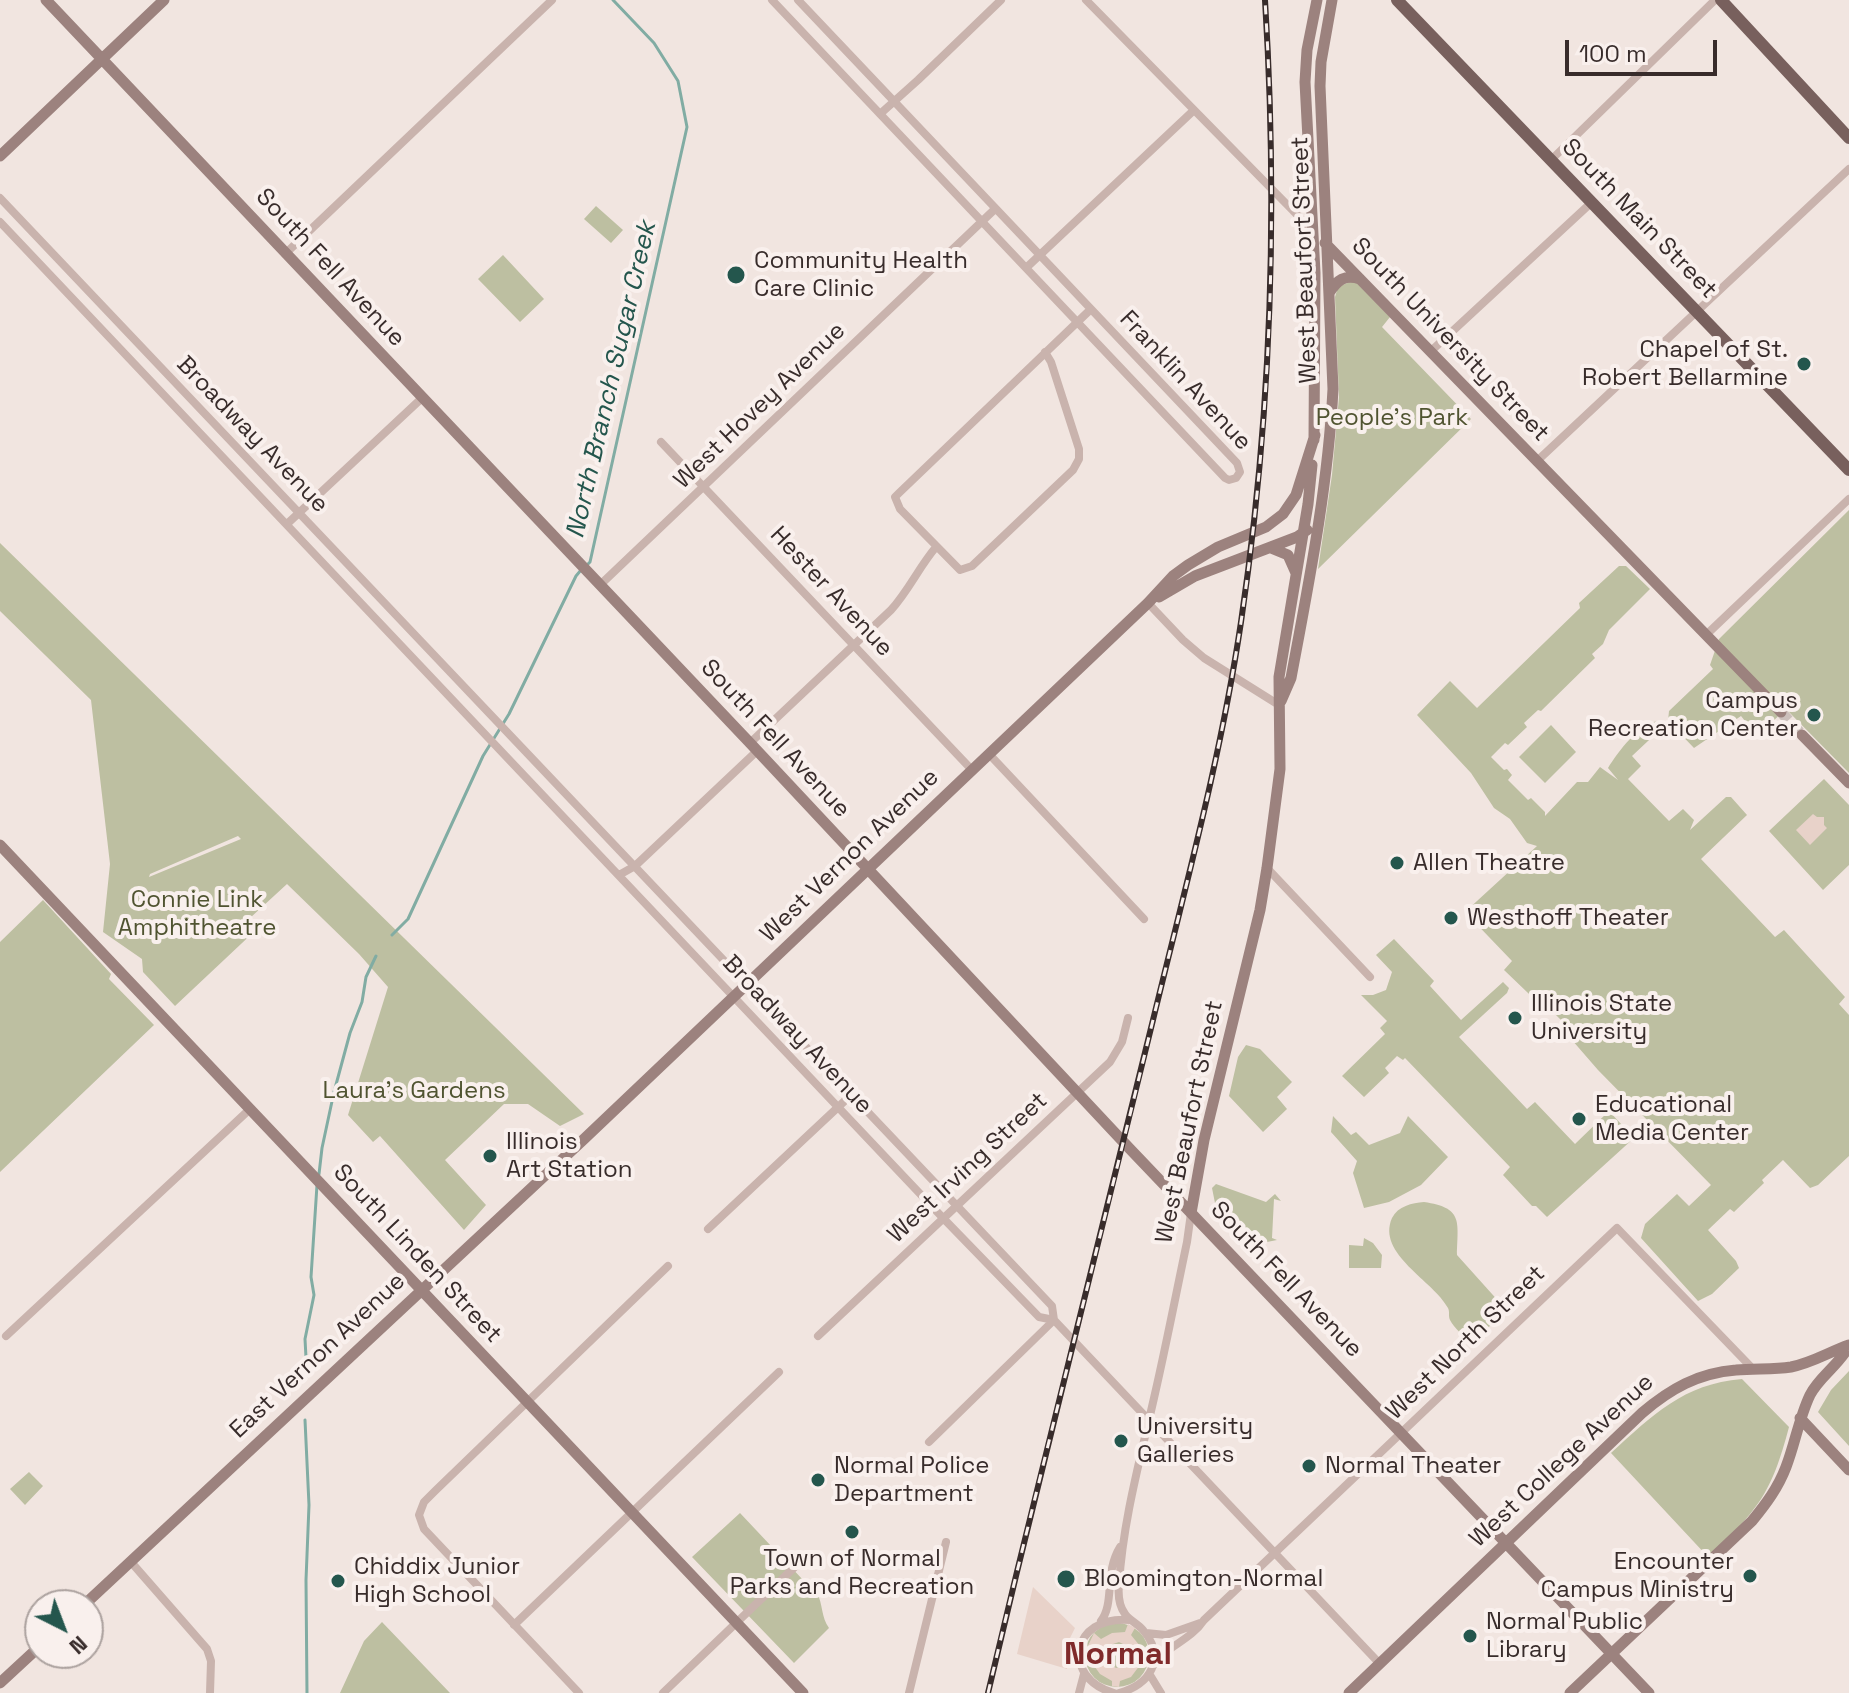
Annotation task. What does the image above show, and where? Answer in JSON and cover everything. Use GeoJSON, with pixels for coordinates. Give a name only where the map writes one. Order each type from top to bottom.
{"type":"FeatureCollection","features":[{"type":"Feature","properties":{"kind":"main road","name":"South Fell Avenue"},"geometry":{"type":"LineString","coordinates":[[46,0],[1191,1213],[1649,1693]]}},
{"type":"Feature","properties":{"kind":"main road"},"geometry":{"type":"LineString","coordinates":[[0,156],[164,0]]}},
{"type":"Feature","properties":{"kind":"main road","name":"West Beaufort Street"},"geometry":{"type":"LineString","coordinates":[[1191,1213],[1204,1140],[1267,868],[1280,769],[1279,677],[1303,533],[1315,435],[1314,232],[1305,82],[1307,50],[1317,0]]}},
{"type":"Feature","properties":{"kind":"main road","name":"West Beaufort Street"},"geometry":{"type":"LineString","coordinates":[[1279,705],[1291,678],[1321,511],[1333,389],[1320,74],[1332,0]]}},
{"type":"Feature","properties":{"kind":"main road","name":"South Main Street"},"geometry":{"type":"LineString","coordinates":[[1397,0],[1849,470]]}},
{"type":"Feature","properties":{"kind":"main road"},"geometry":{"type":"LineString","coordinates":[[1718,0],[1849,138]]}},
{"type":"Feature","properties":{"kind":"main road","name":"South University Street"},"geometry":{"type":"LineString","coordinates":[[1314,232],[1781,712]]}},
{"type":"Feature","properties":{"kind":"main road"},"geometry":{"type":"LineString","coordinates":[[1329,294],[1338,281],[1346,277],[1363,280]]}},
{"type":"Feature","properties":{"kind":"main road","name":"West Vernon Avenue"},"geometry":{"type":"LineString","coordinates":[[583,1140],[1173,576],[1218,547],[1266,527],[1283,514],[1296,495],[1315,435]]}},
{"type":"Feature","properties":{"kind":"main road","name":"West Vernon Avenue"},"geometry":{"type":"LineString","coordinates":[[1148,603],[1195,576],[1303,533],[1321,511]]}},
{"type":"Feature","properties":{"kind":"main road"},"geometry":{"type":"LineString","coordinates":[[1269,548],[1288,555],[1296,573]]}},
{"type":"Feature","properties":{"kind":"main road"},"geometry":{"type":"LineString","coordinates":[[1802,735],[1849,783]]}},
{"type":"Feature","properties":{"kind":"main road","name":"South Linden Street"},"geometry":{"type":"LineString","coordinates":[[0,845],[803,1693]]}},
{"type":"Feature","properties":{"kind":"main road","name":"East Vernon Avenue"},"geometry":{"type":"LineString","coordinates":[[101,1589],[583,1140]]}},
{"type":"Feature","properties":{"kind":"main road"},"geometry":{"type":"LineString","coordinates":[[1570,1693],[1752,1521],[1771,1498],[1785,1469],[1812,1390],[1841,1361],[1849,1346]]}},
{"type":"Feature","properties":{"kind":"main road","name":"West College Avenue"},"geometry":{"type":"LineString","coordinates":[[1349,1693],[1667,1392],[1700,1377],[1733,1370],[1795,1366],[1849,1346]]}},
{"type":"Feature","properties":{"kind":"main road"},"geometry":{"type":"LineString","coordinates":[[1800,1418],[1849,1470]]}},
{"type":"Feature","properties":{"kind":"main road"},"geometry":{"type":"LineString","coordinates":[[0,1683],[24,1661]]}},
{"type":"Feature","properties":{"kind":"street"},"geometry":{"type":"LineString","coordinates":[[285,254],[552,0]]}},
{"type":"Feature","properties":{"kind":"street","name":"Franklin Avenue"},"geometry":{"type":"LineString","coordinates":[[772,0],[1225,478],[1236,478],[1240,472],[1237,463],[798,0]]}},
{"type":"Feature","properties":{"kind":"street"},"geometry":{"type":"LineString","coordinates":[[880,114],[1001,0]]}},
{"type":"Feature","properties":{"kind":"street","name":"South University Street"},"geometry":{"type":"LineString","coordinates":[[1086,0],[1314,232]]}},
{"type":"Feature","properties":{"kind":"street"},"geometry":{"type":"LineString","coordinates":[[1551,160],[1718,0]]}},
{"type":"Feature","properties":{"kind":"street"},"geometry":{"type":"LineString","coordinates":[[1026,268],[1193,111]]}},
{"type":"Feature","properties":{"kind":"street"},"geometry":{"type":"LineString","coordinates":[[1537,461],[1849,169]]}},
{"type":"Feature","properties":{"kind":"street","name":"Broadway Avenue"},"geometry":{"type":"LineString","coordinates":[[0,198],[1052,1306],[1054,1320],[1380,1664]]}},
{"type":"Feature","properties":{"kind":"street"},"geometry":{"type":"LineString","coordinates":[[1430,352],[1592,202]]}},
{"type":"Feature","properties":{"kind":"street","name":"West Hovey Avenue"},"geometry":{"type":"LineString","coordinates":[[600,585],[995,209]]}},
{"type":"Feature","properties":{"kind":"street","name":"Broadway Avenue"},"geometry":{"type":"LineString","coordinates":[[0,222],[943,1218],[1039,1317],[1054,1320]]}},
{"type":"Feature","properties":{"kind":"street"},"geometry":{"type":"LineString","coordinates":[[1045,352],[1079,449],[1078,462],[967,570],[960,570],[900,509],[895,497],[1045,352],[1091,309]]}},
{"type":"Feature","properties":{"kind":"street"},"geometry":{"type":"LineString","coordinates":[[287,524],[422,398]]}},
{"type":"Feature","properties":{"kind":"street","name":"Hester Avenue"},"geometry":{"type":"LineString","coordinates":[[661,442],[972,770]]}},
{"type":"Feature","properties":{"kind":"street"},"geometry":{"type":"LineString","coordinates":[[1706,635],[1849,499]]}},
{"type":"Feature","properties":{"kind":"street"},"geometry":{"type":"LineString","coordinates":[[619,875],[635,866],[902,597],[920,566],[936,547]]}},
{"type":"Feature","properties":{"kind":"street"},"geometry":{"type":"LineString","coordinates":[[1148,603],[1204,658],[1279,705]]}},
{"type":"Feature","properties":{"kind":"street"},"geometry":{"type":"LineString","coordinates":[[463,710],[476,698]]}},
{"type":"Feature","properties":{"kind":"street"},"geometry":{"type":"LineString","coordinates":[[513,764],[530,754]]}},
{"type":"Feature","properties":{"kind":"street"},"geometry":{"type":"LineString","coordinates":[[989,754],[1144,919]]}},
{"type":"Feature","properties":{"kind":"street"},"geometry":{"type":"LineString","coordinates":[[1267,868],[1370,977]]}},
{"type":"Feature","properties":{"kind":"street","name":"West Irving Street"},"geometry":{"type":"LineString","coordinates":[[818,1336],[1117,1054],[1128,1018]]}},
{"type":"Feature","properties":{"kind":"street"},"geometry":{"type":"LineString","coordinates":[[708,1229],[851,1095]]}},
{"type":"Feature","properties":{"kind":"street"},"geometry":{"type":"LineString","coordinates":[[6,1336],[250,1109]]}},
{"type":"Feature","properties":{"kind":"street","name":"West Beaufort Street"},"geometry":{"type":"LineString","coordinates":[[1131,1620],[1123,1611],[1119,1594],[1120,1546],[1191,1213]]}},
{"type":"Feature","properties":{"kind":"street","name":"West North Street"},"geometry":{"type":"LineString","coordinates":[[1151,1671],[1160,1655],[1189,1637],[1617,1228],[1754,1369]]}},
{"type":"Feature","properties":{"kind":"street"},"geometry":{"type":"LineString","coordinates":[[579,1693],[424,1529],[419,1515],[424,1502],[435,1491],[668,1266]]}},
{"type":"Feature","properties":{"kind":"street"},"geometry":{"type":"LineString","coordinates":[[929,1442],[1054,1320]]}},
{"type":"Feature","properties":{"kind":"street"},"geometry":{"type":"LineString","coordinates":[[514,1625],[779,1372]]}},
{"type":"Feature","properties":{"kind":"street"},"geometry":{"type":"LineString","coordinates":[[909,1693],[946,1542]]}},
{"type":"Feature","properties":{"kind":"street","name":"West Beaufort Street"},"geometry":{"type":"LineString","coordinates":[[1099,1623],[1107,1611],[1109,1574],[1120,1546]]}},
{"type":"Feature","properties":{"kind":"street"},"geometry":{"type":"LineString","coordinates":[[663,1693],[802,1560]]}},
{"type":"Feature","properties":{"kind":"street"},"geometry":{"type":"LineString","coordinates":[[131,1562],[207,1649],[211,1661],[210,1693]]}},
{"type":"Feature","properties":{"kind":"street"},"geometry":{"type":"LineString","coordinates":[[1151,1671],[1134,1689],[1116,1692],[1089,1680],[1084,1674],[1080,1662],[1082,1642],[1099,1623],[1111,1619],[1131,1620],[1153,1644],[1151,1671],[1161,1693]]}},
{"type":"Feature","properties":{"kind":"street","name":"West North Street"},"geometry":{"type":"LineString","coordinates":[[1146,1633],[1166,1635],[1186,1630],[1204,1620]]}},
{"type":"Feature","properties":{"kind":"street"},"geometry":{"type":"LineString","coordinates":[[1079,1693],[1084,1674]]}},
{"type":"Feature","properties":{"kind":"green space"},"geometry":{"type":"Polygon","coordinates":[[[596,206],[623,230],[611,243],[584,219],[596,206]]]}},
{"type":"Feature","properties":{"kind":"green space"},"geometry":{"type":"Polygon","coordinates":[[[503,255],[544,299],[520,322],[478,279],[503,255]]]}},
{"type":"Feature","properties":{"kind":"green space","name":"People's Park"},"geometry":{"type":"Polygon","coordinates":[[[1352,281],[1390,317],[1382,327],[1471,419],[1318,569],[1332,475],[1339,397],[1335,297],[1338,287],[1352,281]]]}},
{"type":"Feature","properties":{"kind":"green space"},"geometry":{"type":"Polygon","coordinates":[[[1849,510],[1849,773],[1786,709],[1757,736],[1741,716],[1694,748],[1668,721],[1669,711],[1713,669],[1710,665],[1719,639],[1849,510]]]}},
{"type":"Feature","properties":{"kind":"green space"},"geometry":{"type":"Polygon","coordinates":[[[0,543],[584,1114],[560,1126],[528,1104],[504,1104],[445,1160],[486,1205],[464,1230],[380,1136],[373,1142],[348,1115],[388,987],[287,884],[250,918],[258,928],[175,1006],[143,972],[142,959],[103,932],[110,864],[91,700],[0,611],[0,543]],[[238,836],[149,877],[241,839],[238,836]]]}},
{"type":"Feature","properties":{"kind":"green space"},"geometry":{"type":"Polygon","coordinates":[[[1619,566],[1626,566],[1650,589],[1609,630],[1603,644],[1592,654],[1595,658],[1541,711],[1538,710],[1524,723],[1527,727],[1491,757],[1504,770],[1507,769],[1512,775],[1508,780],[1528,800],[1531,798],[1545,812],[1545,816],[1577,782],[1588,782],[1600,767],[1618,780],[1608,768],[1612,761],[1637,732],[1659,721],[1664,726],[1632,756],[1641,766],[1628,779],[1669,821],[1683,809],[1694,820],[1690,830],[1726,797],[1731,797],[1747,815],[1701,859],[1775,937],[1784,930],[1845,997],[1839,1004],[1849,1015],[1849,1156],[1818,1185],[1810,1188],[1783,1160],[1734,1212],[1730,1209],[1708,1230],[1739,1268],[1712,1294],[1698,1301],[1641,1238],[1645,1224],[1677,1194],[1689,1206],[1711,1185],[1598,1070],[1565,1032],[1569,1028],[1504,970],[1512,961],[1465,912],[1537,846],[1527,843],[1510,819],[1494,808],[1471,773],[1417,715],[1450,681],[1477,708],[1619,566]]]}},
{"type":"Feature","properties":{"kind":"green space"},"geometry":{"type":"Polygon","coordinates":[[[1551,725],[1576,752],[1545,783],[1519,757],[1551,725]]]}},
{"type":"Feature","properties":{"kind":"green space"},"geometry":{"type":"Polygon","coordinates":[[[1824,779],[1849,805],[1849,865],[1823,890],[1769,831],[1824,779]]]}},
{"type":"Feature","properties":{"kind":"green space"},"geometry":{"type":"Polygon","coordinates":[[[43,900],[111,974],[109,979],[154,1025],[0,1172],[0,942],[43,900]]]}},
{"type":"Feature","properties":{"kind":"green space"},"geometry":{"type":"Polygon","coordinates":[[[1394,939],[1434,981],[1430,986],[1461,1020],[1503,982],[1509,988],[1459,1037],[1527,1109],[1535,1102],[1575,1144],[1609,1111],[1634,1138],[1547,1217],[1532,1206],[1503,1175],[1510,1167],[1405,1058],[1403,1060],[1397,1056],[1385,1068],[1389,1073],[1364,1097],[1342,1076],[1385,1034],[1380,1028],[1387,1021],[1361,995],[1386,990],[1392,972],[1376,955],[1394,939]]]}},
{"type":"Feature","properties":{"kind":"green space"},"geometry":{"type":"Polygon","coordinates":[[[1246,1045],[1260,1049],[1292,1082],[1277,1097],[1287,1109],[1263,1132],[1229,1096],[1238,1057],[1246,1045]]]}},
{"type":"Feature","properties":{"kind":"green space"},"geometry":{"type":"Polygon","coordinates":[[[1333,1116],[1351,1135],[1356,1132],[1369,1145],[1400,1133],[1408,1116],[1448,1157],[1421,1185],[1389,1202],[1364,1208],[1353,1173],[1357,1161],[1331,1132],[1333,1116]]]}},
{"type":"Feature","properties":{"kind":"green space"},"geometry":{"type":"Polygon","coordinates":[[[1216,1184],[1266,1202],[1275,1194],[1281,1201],[1274,1199],[1272,1238],[1277,1240],[1244,1239],[1216,1208],[1212,1188],[1216,1184]]]}},
{"type":"Feature","properties":{"kind":"green space"},"geometry":{"type":"Polygon","coordinates":[[[1424,1202],[1452,1212],[1457,1224],[1457,1255],[1501,1304],[1491,1325],[1471,1343],[1452,1323],[1441,1298],[1399,1255],[1392,1243],[1389,1231],[1395,1214],[1406,1206],[1424,1202]]]}},
{"type":"Feature","properties":{"kind":"green space"},"geometry":{"type":"Polygon","coordinates":[[[1364,1238],[1373,1243],[1382,1255],[1381,1268],[1349,1268],[1349,1245],[1363,1246],[1364,1238]]]}},
{"type":"Feature","properties":{"kind":"green space"},"geometry":{"type":"Polygon","coordinates":[[[1849,1371],[1849,1446],[1818,1412],[1831,1390],[1849,1371]]]}},
{"type":"Feature","properties":{"kind":"green space"},"geometry":{"type":"Polygon","coordinates":[[[1742,1379],[1789,1427],[1769,1486],[1751,1513],[1708,1557],[1611,1453],[1670,1404],[1703,1387],[1742,1379]]]}},
{"type":"Feature","properties":{"kind":"green space"},"geometry":{"type":"Polygon","coordinates":[[[29,1472],[43,1486],[25,1505],[10,1489],[29,1472]]]}},
{"type":"Feature","properties":{"kind":"green space"},"geometry":{"type":"Polygon","coordinates":[[[740,1513],[804,1581],[802,1588],[810,1596],[817,1593],[819,1597],[829,1628],[794,1663],[692,1557],[740,1513]]]}},
{"type":"Feature","properties":{"kind":"green space"},"geometry":{"type":"Polygon","coordinates":[[[382,1622],[450,1693],[340,1693],[364,1641],[382,1622]]]}},
{"type":"Feature","properties":{"kind":"green space"},"geometry":{"type":"Polygon","coordinates":[[[1117,1623],[1129,1625],[1140,1632],[1147,1643],[1147,1667],[1140,1678],[1129,1685],[1117,1687],[1105,1685],[1094,1678],[1087,1667],[1085,1655],[1087,1643],[1094,1632],[1105,1625],[1117,1623]]]}},
{"type":"Feature","properties":{"kind":"shaded area"},"geometry":{"type":"Polygon","coordinates":[[[1813,814],[1824,817],[1827,828],[1810,845],[1796,830],[1813,814]]]}},
{"type":"Feature","properties":{"kind":"shaded area"},"geometry":{"type":"Polygon","coordinates":[[[1033,1587],[1075,1628],[1068,1642],[1067,1669],[1017,1654],[1033,1587]]]}},
{"type":"Feature","properties":{"kind":"shaded area"},"geometry":{"type":"Polygon","coordinates":[[[1128,1624],[1135,1628],[1131,1635],[1140,1646],[1142,1658],[1149,1662],[1147,1667],[1140,1665],[1131,1677],[1120,1681],[1119,1687],[1112,1686],[1112,1681],[1100,1674],[1092,1663],[1086,1665],[1085,1652],[1094,1633],[1101,1639],[1112,1633],[1125,1632],[1128,1624]],[[1119,1642],[1110,1645],[1105,1652],[1106,1661],[1116,1668],[1124,1667],[1131,1657],[1127,1646],[1119,1642]]]}},
{"type":"Feature","properties":{"kind":"waterway","name":"North Branch Sugar Creek"},"geometry":{"type":"LineString","coordinates":[[587,565],[687,127],[678,81],[654,43],[613,0]]}},
{"type":"Feature","properties":{"kind":"waterway","name":"North Branch Sugar Creek"},"geometry":{"type":"LineString","coordinates":[[392,935],[408,919],[483,756],[509,714],[581,570]]}},
{"type":"Feature","properties":{"kind":"waterway","name":"North Branch Sugar Creek"},"geometry":{"type":"LineString","coordinates":[[319,1174],[334,1092],[362,1002],[366,977],[376,956]]}},
{"type":"Feature","properties":{"kind":"waterway","name":"North Branch Sugar Creek"},"geometry":{"type":"LineString","coordinates":[[307,1376],[305,1339],[314,1295],[311,1277],[317,1185]]}},
{"type":"Feature","properties":{"kind":"waterway","name":"North Branch Sugar Creek"},"geometry":{"type":"LineString","coordinates":[[305,1420],[309,1505],[307,1693]]}},
{"type":"Feature","properties":{"kind":"tunnel"},"geometry":{"type":"LineString","coordinates":[[1781,712],[1802,735]]}},
{"type":"Feature","properties":{"kind":"railway"},"geometry":{"type":"LineString","coordinates":[[988,1693],[1190,872],[1233,672],[1260,466],[1270,311],[1271,156],[1265,0]]}},
{"type":"Feature","properties":{"kind":"place","name":"Community Health Care Clinic"},"geometry":{"type":"Point","coordinates":[736,275]}},
{"type":"Feature","properties":{"kind":"place","name":"Chapel of St. Robert Bellarmine"},"geometry":{"type":"Point","coordinates":[1804,364]}},
{"type":"Feature","properties":{"kind":"place","name":"Campus Recreation Center"},"geometry":{"type":"Point","coordinates":[1814,715]}},
{"type":"Feature","properties":{"kind":"place","name":"Allen Theatre"},"geometry":{"type":"Point","coordinates":[1397,863]}},
{"type":"Feature","properties":{"kind":"place","name":"Westhoff Theater"},"geometry":{"type":"Point","coordinates":[1451,918]}},
{"type":"Feature","properties":{"kind":"place","name":"Illinois State University"},"geometry":{"type":"Point","coordinates":[1515,1018]}},
{"type":"Feature","properties":{"kind":"place","name":"Educational Media Center"},"geometry":{"type":"Point","coordinates":[1579,1119]}},
{"type":"Feature","properties":{"kind":"place","name":"Illinois Art Station"},"geometry":{"type":"Point","coordinates":[490,1156]}},
{"type":"Feature","properties":{"kind":"place","name":"University Galleries"},"geometry":{"type":"Point","coordinates":[1121,1441]}},
{"type":"Feature","properties":{"kind":"place","name":"Normal Theater"},"geometry":{"type":"Point","coordinates":[1309,1466]}},
{"type":"Feature","properties":{"kind":"place","name":"Normal Police Department"},"geometry":{"type":"Point","coordinates":[818,1480]}},
{"type":"Feature","properties":{"kind":"place","name":"Town of Normal Parks and Recreation"},"geometry":{"type":"Point","coordinates":[852,1532]}},
{"type":"Feature","properties":{"kind":"place","name":"Encounter Campus Ministry"},"geometry":{"type":"Point","coordinates":[1750,1576]}},
{"type":"Feature","properties":{"kind":"place","name":"Bloomington-Normal"},"geometry":{"type":"Point","coordinates":[1066,1579]}},
{"type":"Feature","properties":{"kind":"place","name":"Chiddix Junior High School"},"geometry":{"type":"Point","coordinates":[338,1581]}},
{"type":"Feature","properties":{"kind":"place","name":"Normal Public Library"},"geometry":{"type":"Point","coordinates":[1470,1636]}},
{"type":"Feature","properties":{"kind":"district","name":"Normal"},"geometry":{"type":"Point","coordinates":[1118,1655]}},
{"type":"Feature","properties":{"kind":"park label","name":"Connie Link Amphitheatre"},"geometry":{"type":"Point","coordinates":[197,914]}},
{"type":"Feature","properties":{"kind":"park label","name":"Laura's Gardens"},"geometry":{"type":"Point","coordinates":[414,1091]}}]}
